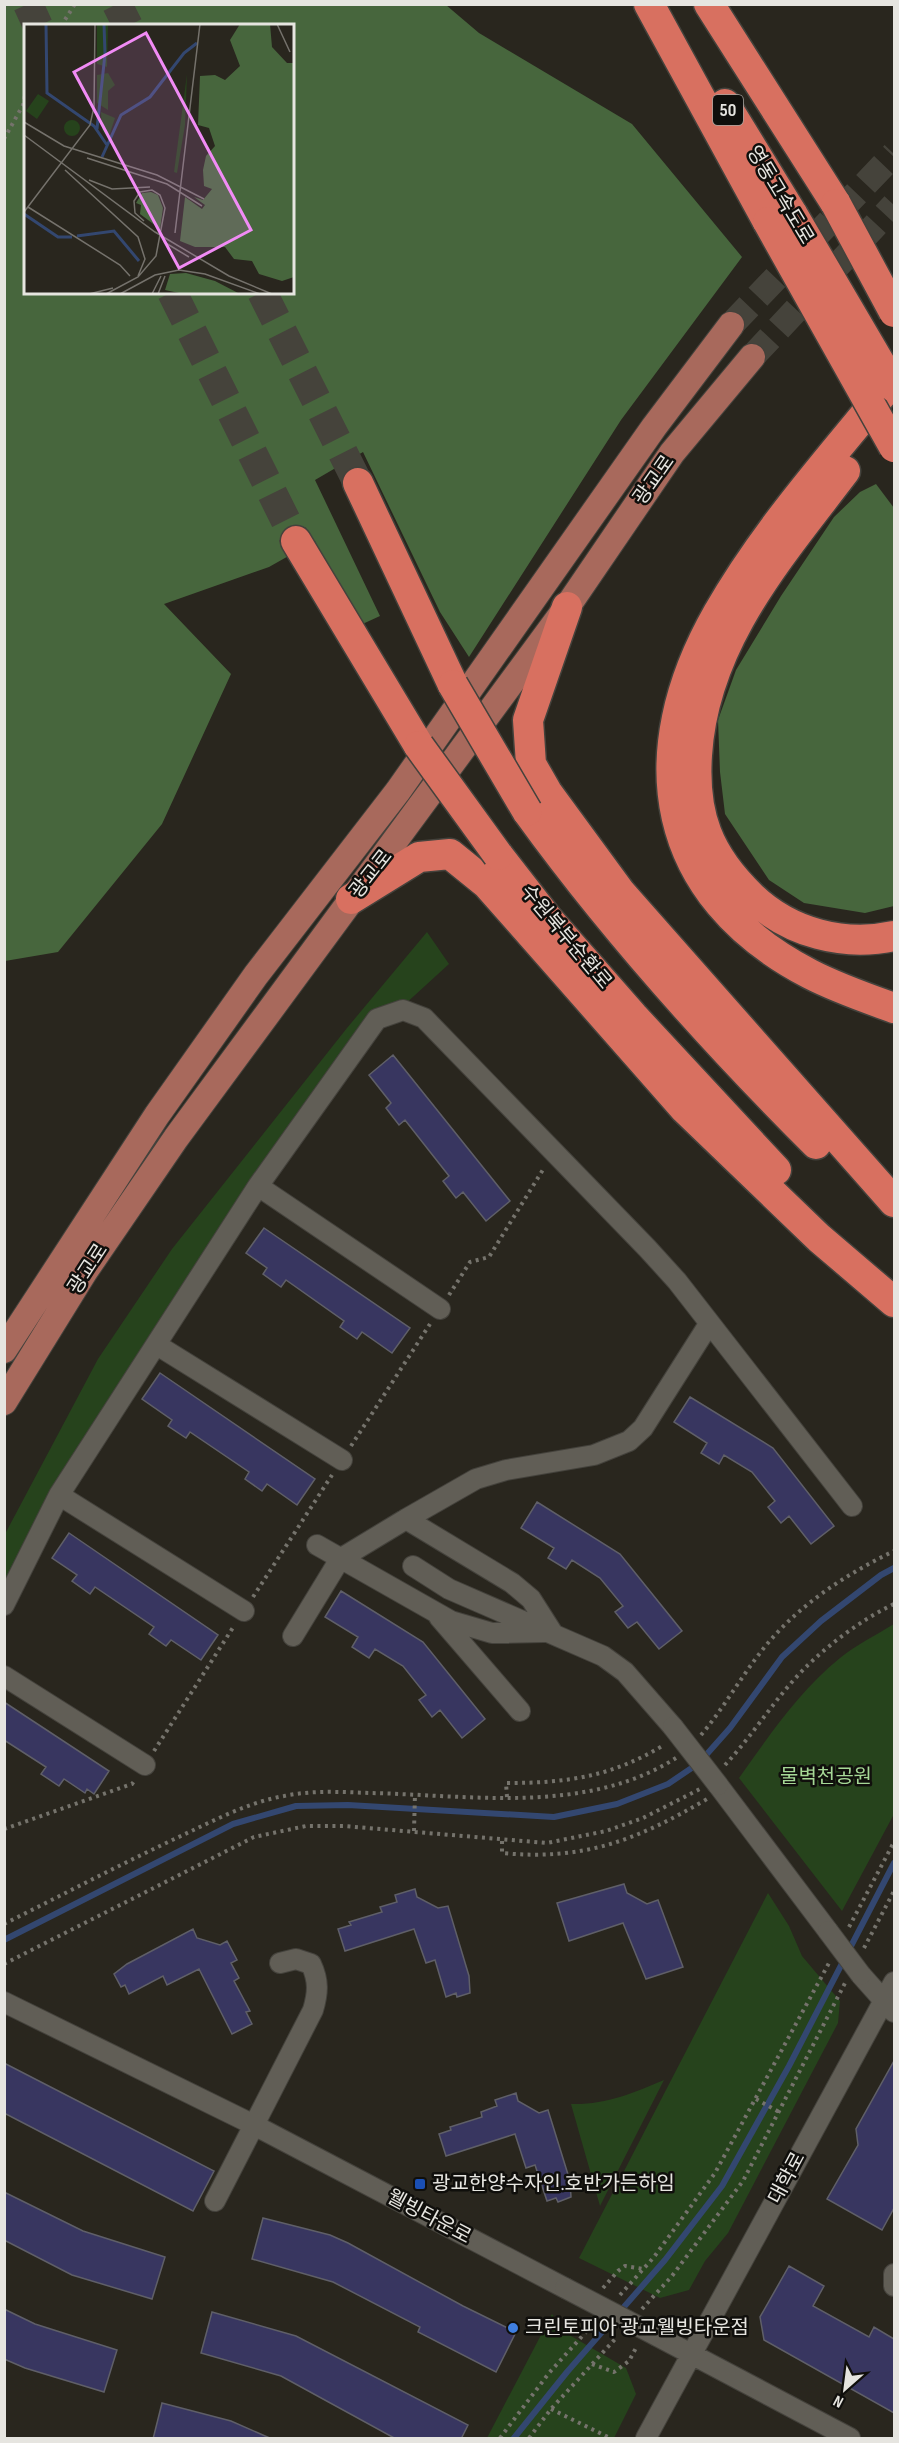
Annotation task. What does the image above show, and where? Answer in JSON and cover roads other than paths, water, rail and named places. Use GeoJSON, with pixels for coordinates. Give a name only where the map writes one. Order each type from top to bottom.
{"type":"FeatureCollection","features":[{"type":"Feature","properties":{"kind":"highway"},"geometry":{"type":"LineString","coordinates":[[649,4],[780,219],[894,447]]}},
{"type":"Feature","properties":{"kind":"highway","name":"영동고속도로"},"geometry":{"type":"LineString","coordinates":[[663,4],[780,219],[894,387]]}},
{"type":"Feature","properties":{"kind":"highway","name":"영동고속도로"},"geometry":{"type":"LineString","coordinates":[[709,4],[836,204],[894,312]]}},
{"type":"Feature","properties":{"kind":"highway"},"geometry":{"type":"LineString","coordinates":[[894,379],[768,537],[718,613],[687,680],[674,734],[671,772],[673,809],[678,829],[700,875],[727,911],[758,940],[810,974],[894,1008]]}},
{"type":"Feature","properties":{"kind":"highway"},"geometry":{"type":"LineString","coordinates":[[894,411],[766,575],[735,626],[715,667],[702,710],[696,785],[702,822],[716,853],[745,890],[770,912],[807,930],[834,938],[856,941],[894,936]]}},
{"type":"Feature","properties":{"kind":"highway"},"geometry":{"type":"LineString","coordinates":[[358,483],[453,685],[527,811],[575,877],[658,976],[793,1121],[894,1223]]}},
{"type":"Feature","properties":{"kind":"highway","name":"수원북부순환로"},"geometry":{"type":"LineString","coordinates":[[296,541],[420,746],[498,855],[548,918],[633,1016],[763,1157],[894,1285]]}},
{"type":"Feature","properties":{"kind":"highway"},"geometry":{"type":"LineString","coordinates":[[567,608],[528,720],[531,764],[547,792],[621,893],[894,1202]]}},
{"type":"Feature","properties":{"kind":"highway"},"geometry":{"type":"LineString","coordinates":[[351,899],[419,857],[450,854],[487,884],[685,1109],[819,1238],[894,1302]]}},
{"type":"Feature","properties":{"kind":"main road","name":"광교로"},"geometry":{"type":"LineString","coordinates":[[4,1350],[157,1115],[217,1031],[398,791],[654,427],[731,325]]}},
{"type":"Feature","properties":{"kind":"main road","name":"광교로"},"geometry":{"type":"LineString","coordinates":[[4,1402],[85,1271],[176,1138],[351,899],[411,823],[567,608],[672,453],[752,357]]}},
{"type":"Feature","properties":{"kind":"street"},"geometry":{"type":"LineString","coordinates":[[4,1605],[59,1495],[258,1186],[377,1019],[403,1010],[424,1018],[647,1248],[852,1506]]}},
{"type":"Feature","properties":{"kind":"street"},"geometry":{"type":"LineString","coordinates":[[258,1186],[440,1309]]}},
{"type":"Feature","properties":{"kind":"street"},"geometry":{"type":"LineString","coordinates":[[294,1636],[340,1559],[406,1519],[476,1479],[506,1470],[594,1455],[629,1442],[643,1428],[709,1324]]}},
{"type":"Feature","properties":{"kind":"street"},"geometry":{"type":"LineString","coordinates":[[157,1345],[342,1461]]}},
{"type":"Feature","properties":{"kind":"street"},"geometry":{"type":"LineString","coordinates":[[59,1495],[244,1611]]}},
{"type":"Feature","properties":{"kind":"street"},"geometry":{"type":"LineString","coordinates":[[406,1519],[512,1583],[531,1599],[552,1632]]}},
{"type":"Feature","properties":{"kind":"street"},"geometry":{"type":"LineString","coordinates":[[317,1545],[435,1613],[467,1627],[492,1633],[552,1632]]}},
{"type":"Feature","properties":{"kind":"street"},"geometry":{"type":"LineString","coordinates":[[413,1566],[449,1589],[603,1656],[625,1672],[669,1736],[838,1931],[855,1975],[889,2006]]}},
{"type":"Feature","properties":{"kind":"street"},"geometry":{"type":"LineString","coordinates":[[435,1613],[520,1711]]}},
{"type":"Feature","properties":{"kind":"street"},"geometry":{"type":"LineString","coordinates":[[4,1676],[145,1765]]}},
{"type":"Feature","properties":{"kind":"street"},"geometry":{"type":"LineString","coordinates":[[215,2201],[313,2010],[318,1992],[316,1975],[311,1964],[296,1959],[280,1963]]}},
{"type":"Feature","properties":{"kind":"street","name":"대학로"},"geometry":{"type":"LineString","coordinates":[[646,2439],[889,2006],[894,1982]]}},
{"type":"Feature","properties":{"kind":"street","name":"웰빙타운로"},"geometry":{"type":"LineString","coordinates":[[4,2002],[254,2125],[565,2288],[595,2311],[651,2333],[850,2439]]}},
{"type":"Feature","properties":{"kind":"street"},"geometry":{"type":"LineString","coordinates":[[894,2274],[894,2286]]}},
{"type":"Feature","properties":{"kind":"waterway"},"geometry":{"type":"LineString","coordinates":[[4,1940],[233,1824],[296,1806],[348,1805],[554,1817],[617,1804],[668,1784],[699,1763],[730,1728],[782,1657],[821,1621],[881,1575],[894,1568]]}},
{"type":"Feature","properties":{"kind":"waterway"},"geometry":{"type":"LineString","coordinates":[[514,2438],[567,2372],[665,2260],[722,2186],[789,2066],[894,1863]]}},
{"type":"Feature","properties":{"kind":"tunnel"},"geometry":{"type":"LineString","coordinates":[[28,4],[37,24]]}},
{"type":"Feature","properties":{"kind":"tunnel"},"geometry":{"type":"LineString","coordinates":[[117,4],[127,24]]}},
{"type":"Feature","properties":{"kind":"tunnel"},"geometry":{"type":"LineString","coordinates":[[731,325],[894,154]]}},
{"type":"Feature","properties":{"kind":"tunnel"},"geometry":{"type":"LineString","coordinates":[[752,357],[894,205]]}},
{"type":"Feature","properties":{"kind":"tunnel"},"geometry":{"type":"LineString","coordinates":[[173,294],[296,541]]}},
{"type":"Feature","properties":{"kind":"tunnel"},"geometry":{"type":"LineString","coordinates":[[263,294],[358,483]]}},
{"type":"Feature","properties":{"kind":"place","name":"광교한양수자인.호반가든하임"},"geometry":{"type":"Point","coordinates":[420,2184]}},
{"type":"Feature","properties":{"kind":"place","name":"크린토피아 광교웰빙타운점"},"geometry":{"type":"Point","coordinates":[513,2328]}},
{"type":"Feature","properties":{"kind":"park label","name":"물벽천공원"},"geometry":{"type":"Point","coordinates":[826,1777]}}]}
